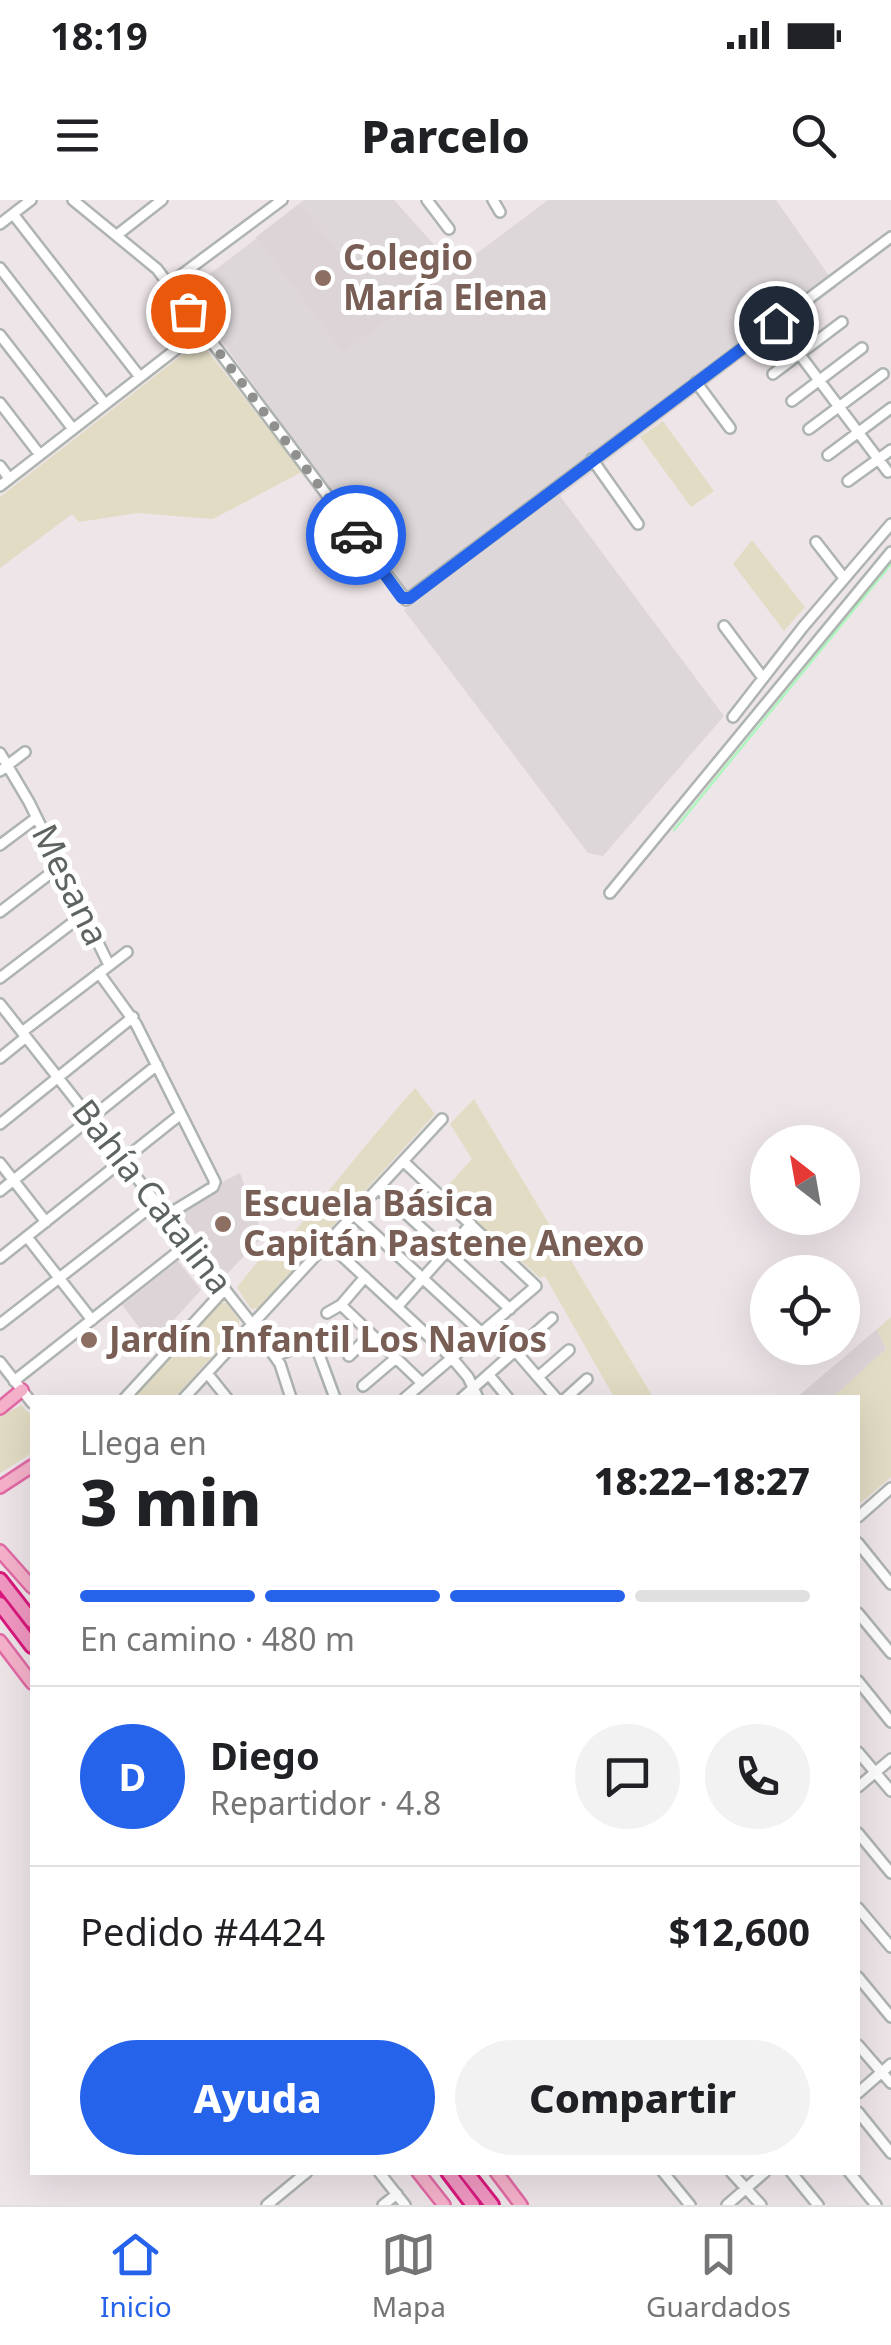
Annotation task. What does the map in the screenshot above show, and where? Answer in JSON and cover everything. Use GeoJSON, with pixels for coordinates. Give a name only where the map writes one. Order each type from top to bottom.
{"type":"FeatureCollection","features":[{"type":"Feature","properties":{"kind":"highway"},"geometry":{"type":"LineString","coordinates":[[0,1580],[30,1618]]}},
{"type":"Feature","properties":{"kind":"highway"},"geometry":{"type":"LineString","coordinates":[[0,1604],[30,1643]]}},
{"type":"Feature","properties":{"kind":"highway"},"geometry":{"type":"LineString","coordinates":[[450,2175],[473,2205]]}},
{"type":"Feature","properties":{"kind":"highway"},"geometry":{"type":"LineString","coordinates":[[468,2175],[492,2205]]}},
{"type":"Feature","properties":{"kind":"main road"},"geometry":{"type":"LineString","coordinates":[[0,1408],[18,1385]]}},
{"type":"Feature","properties":{"kind":"main road"},"geometry":{"type":"LineString","coordinates":[[0,1487],[30,1467]]}},
{"type":"Feature","properties":{"kind":"main road"},"geometry":{"type":"LineString","coordinates":[[0,1551],[30,1585]]}},
{"type":"Feature","properties":{"kind":"main road"},"geometry":{"type":"LineString","coordinates":[[0,1641],[30,1679]]}},
{"type":"Feature","properties":{"kind":"main road"},"geometry":{"type":"LineString","coordinates":[[420,2175],[444,2205]]}},
{"type":"Feature","properties":{"kind":"main road"},"geometry":{"type":"LineString","coordinates":[[498,2175],[521,2205]]}},
{"type":"Feature","properties":{"kind":"street"},"geometry":{"type":"LineString","coordinates":[[7,200],[140,377]]}},
{"type":"Feature","properties":{"kind":"street"},"geometry":{"type":"LineString","coordinates":[[0,224],[31,200]]}},
{"type":"Feature","properties":{"kind":"street"},"geometry":{"type":"LineString","coordinates":[[73,200],[150,262],[169,284],[406,600],[891,237]]}},
{"type":"Feature","properties":{"kind":"street"},"geometry":{"type":"LineString","coordinates":[[117,235],[162,200]]}},
{"type":"Feature","properties":{"kind":"street"},"geometry":{"type":"LineString","coordinates":[[169,284],[282,200]]}},
{"type":"Feature","properties":{"kind":"street"},"geometry":{"type":"LineString","coordinates":[[427,200],[449,229]]}},
{"type":"Feature","properties":{"kind":"street"},"geometry":{"type":"LineString","coordinates":[[493,200],[500,212]]}},
{"type":"Feature","properties":{"kind":"street"},"geometry":{"type":"LineString","coordinates":[[0,268],[105,404]]}},
{"type":"Feature","properties":{"kind":"street"},"geometry":{"type":"LineString","coordinates":[[773,374],[842,322]]}},
{"type":"Feature","properties":{"kind":"street"},"geometry":{"type":"LineString","coordinates":[[776,323],[888,472]]}},
{"type":"Feature","properties":{"kind":"street"},"geometry":{"type":"LineString","coordinates":[[0,466],[5,482],[202,329]]}},
{"type":"Feature","properties":{"kind":"street"},"geometry":{"type":"LineString","coordinates":[[0,335],[73,429]]}},
{"type":"Feature","properties":{"kind":"street"},"geometry":{"type":"LineString","coordinates":[[792,401],[862,348]]}},
{"type":"Feature","properties":{"kind":"street"},"geometry":{"type":"LineString","coordinates":[[809,429],[883,374]]}},
{"type":"Feature","properties":{"kind":"street"},"geometry":{"type":"LineString","coordinates":[[696,382],[730,428]]}},
{"type":"Feature","properties":{"kind":"street"},"geometry":{"type":"LineString","coordinates":[[0,403],[40,454]]}},
{"type":"Feature","properties":{"kind":"street"},"geometry":{"type":"LineString","coordinates":[[828,456],[891,408]]}},
{"type":"Feature","properties":{"kind":"street"},"geometry":{"type":"LineString","coordinates":[[848,481],[891,450]]}},
{"type":"Feature","properties":{"kind":"street"},"geometry":{"type":"LineString","coordinates":[[592,459],[638,524]]}},
{"type":"Feature","properties":{"kind":"street"},"geometry":{"type":"LineString","coordinates":[[734,717],[891,524]]}},
{"type":"Feature","properties":{"kind":"street"},"geometry":{"type":"LineString","coordinates":[[816,542],[844,578]]}},
{"type":"Feature","properties":{"kind":"street"},"geometry":{"type":"LineString","coordinates":[[610,894],[891,552]]}},
{"type":"Feature","properties":{"kind":"street"},"geometry":{"type":"LineString","coordinates":[[724,626],[763,678]]}},
{"type":"Feature","properties":{"kind":"street"},"geometry":{"type":"LineString","coordinates":[[4,768],[25,752]]}},
{"type":"Feature","properties":{"kind":"street","name":"Mesana"},"geometry":{"type":"LineString","coordinates":[[0,753],[4,768],[36,818],[109,965]]}},
{"type":"Feature","properties":{"kind":"street"},"geometry":{"type":"LineString","coordinates":[[0,845],[36,818]]}},
{"type":"Feature","properties":{"kind":"street"},"geometry":{"type":"LineString","coordinates":[[0,911],[60,866]]}},
{"type":"Feature","properties":{"kind":"street"},"geometry":{"type":"LineString","coordinates":[[0,978],[84,914]]}},
{"type":"Feature","properties":{"kind":"street"},"geometry":{"type":"LineString","coordinates":[[0,1058],[24,1034],[127,952]]}},
{"type":"Feature","properties":{"kind":"street"},"geometry":{"type":"LineString","coordinates":[[98,974],[132,1018],[215,1185],[167,1215]]}},
{"type":"Feature","properties":{"kind":"street","name":"Bahía Catalina"},"geometry":{"type":"LineString","coordinates":[[0,1004],[252,1324],[275,1356],[290,1395]]}},
{"type":"Feature","properties":{"kind":"street"},"geometry":{"type":"LineString","coordinates":[[0,1124],[132,1018]]}},
{"type":"Feature","properties":{"kind":"street"},"geometry":{"type":"LineString","coordinates":[[0,1191],[157,1065]]}},
{"type":"Feature","properties":{"kind":"street"},"geometry":{"type":"LineString","coordinates":[[0,1258],[182,1114]]}},
{"type":"Feature","properties":{"kind":"street"},"geometry":{"type":"LineString","coordinates":[[187,1395],[442,1119]]}},
{"type":"Feature","properties":{"kind":"street"},"geometry":{"type":"LineString","coordinates":[[404,1161],[536,1286],[408,1395]]}},
{"type":"Feature","properties":{"kind":"street"},"geometry":{"type":"LineString","coordinates":[[0,1163],[46,1222]]}},
{"type":"Feature","properties":{"kind":"street"},"geometry":{"type":"LineString","coordinates":[[378,1188],[510,1309]]}},
{"type":"Feature","properties":{"kind":"street"},"geometry":{"type":"LineString","coordinates":[[0,1324],[156,1202]]}},
{"type":"Feature","properties":{"kind":"street"},"geometry":{"type":"LineString","coordinates":[[354,1215],[482,1333]]}},
{"type":"Feature","properties":{"kind":"street"},"geometry":{"type":"LineString","coordinates":[[397,1306],[472,1224]]}},
{"type":"Feature","properties":{"kind":"street"},"geometry":{"type":"LineString","coordinates":[[27,1237],[92,1320]]}},
{"type":"Feature","properties":{"kind":"street"},"geometry":{"type":"LineString","coordinates":[[18,1385],[189,1243]]}},
{"type":"Feature","properties":{"kind":"street"},"geometry":{"type":"LineString","coordinates":[[328,1243],[452,1358],[476,1392],[489,1375],[552,1318]]}},
{"type":"Feature","properties":{"kind":"street"},"geometry":{"type":"LineString","coordinates":[[327,1313],[341,1305],[364,1277]]}},
{"type":"Feature","properties":{"kind":"street"},"geometry":{"type":"LineString","coordinates":[[128,1395],[225,1289]]}},
{"type":"Feature","properties":{"kind":"street"},"geometry":{"type":"LineString","coordinates":[[341,1305],[422,1383]]}},
{"type":"Feature","properties":{"kind":"street"},"geometry":{"type":"LineString","coordinates":[[349,1356],[370,1334]]}},
{"type":"Feature","properties":{"kind":"street"},"geometry":{"type":"LineString","coordinates":[[275,1356],[312,1340],[334,1395]]}},
{"type":"Feature","properties":{"kind":"street"},"geometry":{"type":"LineString","coordinates":[[538,1377],[569,1350]]}},
{"type":"Feature","properties":{"kind":"street"},"geometry":{"type":"LineString","coordinates":[[516,1352],[553,1395]]}},
{"type":"Feature","properties":{"kind":"street"},"geometry":{"type":"LineString","coordinates":[[363,1386],[396,1358]]}},
{"type":"Feature","properties":{"kind":"street"},"geometry":{"type":"LineString","coordinates":[[0,1362],[30,1400]]}},
{"type":"Feature","properties":{"kind":"street"},"geometry":{"type":"LineString","coordinates":[[206,1374],[224,1395]]}},
{"type":"Feature","properties":{"kind":"street"},"geometry":{"type":"LineString","coordinates":[[489,1375],[506,1395]]}},
{"type":"Feature","properties":{"kind":"street"},"geometry":{"type":"LineString","coordinates":[[570,1395],[587,1380]]}},
{"type":"Feature","properties":{"kind":"street"},"geometry":{"type":"LineString","coordinates":[[860,1515],[891,1488]]}},
{"type":"Feature","properties":{"kind":"street"},"geometry":{"type":"LineString","coordinates":[[860,1545],[889,1577]]}},
{"type":"Feature","properties":{"kind":"street"},"geometry":{"type":"LineString","coordinates":[[860,1615],[891,1654]]}},
{"type":"Feature","properties":{"kind":"street"},"geometry":{"type":"LineString","coordinates":[[860,1684],[891,1722]]}},
{"type":"Feature","properties":{"kind":"street"},"geometry":{"type":"LineString","coordinates":[[860,1755],[891,1791]]}},
{"type":"Feature","properties":{"kind":"street"},"geometry":{"type":"LineString","coordinates":[[860,1786],[891,1758]]}},
{"type":"Feature","properties":{"kind":"street"},"geometry":{"type":"LineString","coordinates":[[860,1836],[891,1873]]}},
{"type":"Feature","properties":{"kind":"street"},"geometry":{"type":"LineString","coordinates":[[860,1910],[891,1947]]}},
{"type":"Feature","properties":{"kind":"street"},"geometry":{"type":"LineString","coordinates":[[860,1980],[891,2017]]}},
{"type":"Feature","properties":{"kind":"street"},"geometry":{"type":"LineString","coordinates":[[860,2047],[891,2083]]}},
{"type":"Feature","properties":{"kind":"street"},"geometry":{"type":"LineString","coordinates":[[860,2091],[891,2064]]}},
{"type":"Feature","properties":{"kind":"street"},"geometry":{"type":"LineString","coordinates":[[860,2114],[891,2153]]}},
{"type":"Feature","properties":{"kind":"street"},"geometry":{"type":"LineString","coordinates":[[266,2205],[303,2175]]}},
{"type":"Feature","properties":{"kind":"street"},"geometry":{"type":"LineString","coordinates":[[382,2175],[405,2205]]}},
{"type":"Feature","properties":{"kind":"street"},"geometry":{"type":"LineString","coordinates":[[666,2175],[690,2205]]}},
{"type":"Feature","properties":{"kind":"street"},"geometry":{"type":"LineString","coordinates":[[734,2175],[761,2205]]}},
{"type":"Feature","properties":{"kind":"street"},"geometry":{"type":"LineString","coordinates":[[726,2205],[761,2175]]}},
{"type":"Feature","properties":{"kind":"street"},"geometry":{"type":"LineString","coordinates":[[793,2175],[818,2205]]}},
{"type":"Feature","properties":{"kind":"street"},"geometry":{"type":"LineString","coordinates":[[851,2175],[876,2205]]}},
{"type":"Feature","properties":{"kind":"street"},"geometry":{"type":"LineString","coordinates":[[383,2205],[396,2194]]}},
{"type":"Feature","properties":{"kind":"shaded area"},"geometry":{"type":"Polygon","coordinates":[[[394,200],[456,269],[548,200],[776,200],[837,287],[560,496],[724,716],[603,856],[588,853],[404,610],[412,603],[186,292],[257,238],[342,353],[391,316],[300,203],[394,200]]]}},
{"type":"Feature","properties":{"kind":"shaded area","name":"Colegio María Elena"},"geometry":{"type":"Polygon","coordinates":[[[300,203],[392,317],[342,353],[256,237],[300,203]]]}},
{"type":"Feature","properties":{"kind":"shaded area"},"geometry":{"type":"Polygon","coordinates":[[[200,341],[302,472],[213,519],[137,513],[79,522],[72,514],[0,568],[0,497],[200,341]]]}},
{"type":"Feature","properties":{"kind":"shaded area"},"geometry":{"type":"Polygon","coordinates":[[[663,421],[714,491],[691,507],[640,437],[663,421]]]}},
{"type":"Feature","properties":{"kind":"shaded area"},"geometry":{"type":"Polygon","coordinates":[[[752,540],[805,607],[784,631],[733,564],[752,540]]]}},
{"type":"Feature","properties":{"kind":"shaded area"},"geometry":{"type":"Polygon","coordinates":[[[415,1088],[435,1114],[258,1308],[251,1309],[237,1287],[260,1259],[268,1262],[415,1088]]]}},
{"type":"Feature","properties":{"kind":"shaded area"},"geometry":{"type":"Polygon","coordinates":[[[474,1099],[652,1395],[613,1395],[545,1276],[540,1278],[443,1191],[472,1159],[450,1124],[474,1099]]]}},
{"type":"Feature","properties":{"kind":"shaded area","name":"Escuela Básica Capitán Pastene Anexo"},"geometry":{"type":"Polygon","coordinates":[[[240,1173],[263,1236],[226,1275],[178,1212],[240,1173]]]}},
{"type":"Feature","properties":{"kind":"shaded area"},"geometry":{"type":"Polygon","coordinates":[[[178,1261],[201,1290],[152,1344],[122,1305],[178,1261]]]}},
{"type":"Feature","properties":{"kind":"shaded area"},"geometry":{"type":"Polygon","coordinates":[[[220,1303],[227,1303],[239,1319],[239,1327],[177,1395],[135,1395],[220,1303]]]}},
{"type":"Feature","properties":{"kind":"shaded area"},"geometry":{"type":"Polygon","coordinates":[[[891,1317],[891,1477],[860,1503],[860,1395],[835,1395],[886,1349],[877,1329],[891,1317]]]}},
{"type":"Feature","properties":{"kind":"shaded area"},"geometry":{"type":"Polygon","coordinates":[[[877,1329],[886,1349],[836,1395],[800,1395],[835,1365],[860,1365],[860,1343],[877,1329]]]}},
{"type":"Feature","properties":{"kind":"shaded area"},"geometry":{"type":"Polygon","coordinates":[[[21,1405],[30,1414],[30,1454],[0,1473],[0,1417],[21,1405]]]}},
{"type":"Feature","properties":{"kind":"waterway"},"geometry":{"type":"LineString","coordinates":[[674,830],[891,564]]}},
{"type":"Feature","properties":{"kind":"way so far"},"geometry":{"type":"LineString","coordinates":[[188,311],[356,535]]}},
{"type":"Feature","properties":{"kind":"place","name":"Colegio María Elena"},"geometry":{"type":"Point","coordinates":[323,278]}},
{"type":"Feature","properties":{"kind":"place","name":"Escuela Básica Capitán Pastene Anexo"},"geometry":{"type":"Point","coordinates":[223,1224]}},
{"type":"Feature","properties":{"kind":"place","name":"Jardín Infantil Los Navíos"},"geometry":{"type":"Point","coordinates":[89,1340]}},
{"type":"Feature","properties":{"kind":"route"},"geometry":{"type":"LineString","coordinates":[[356,535],[402,598],[410,598],[776,323]]}}]}
